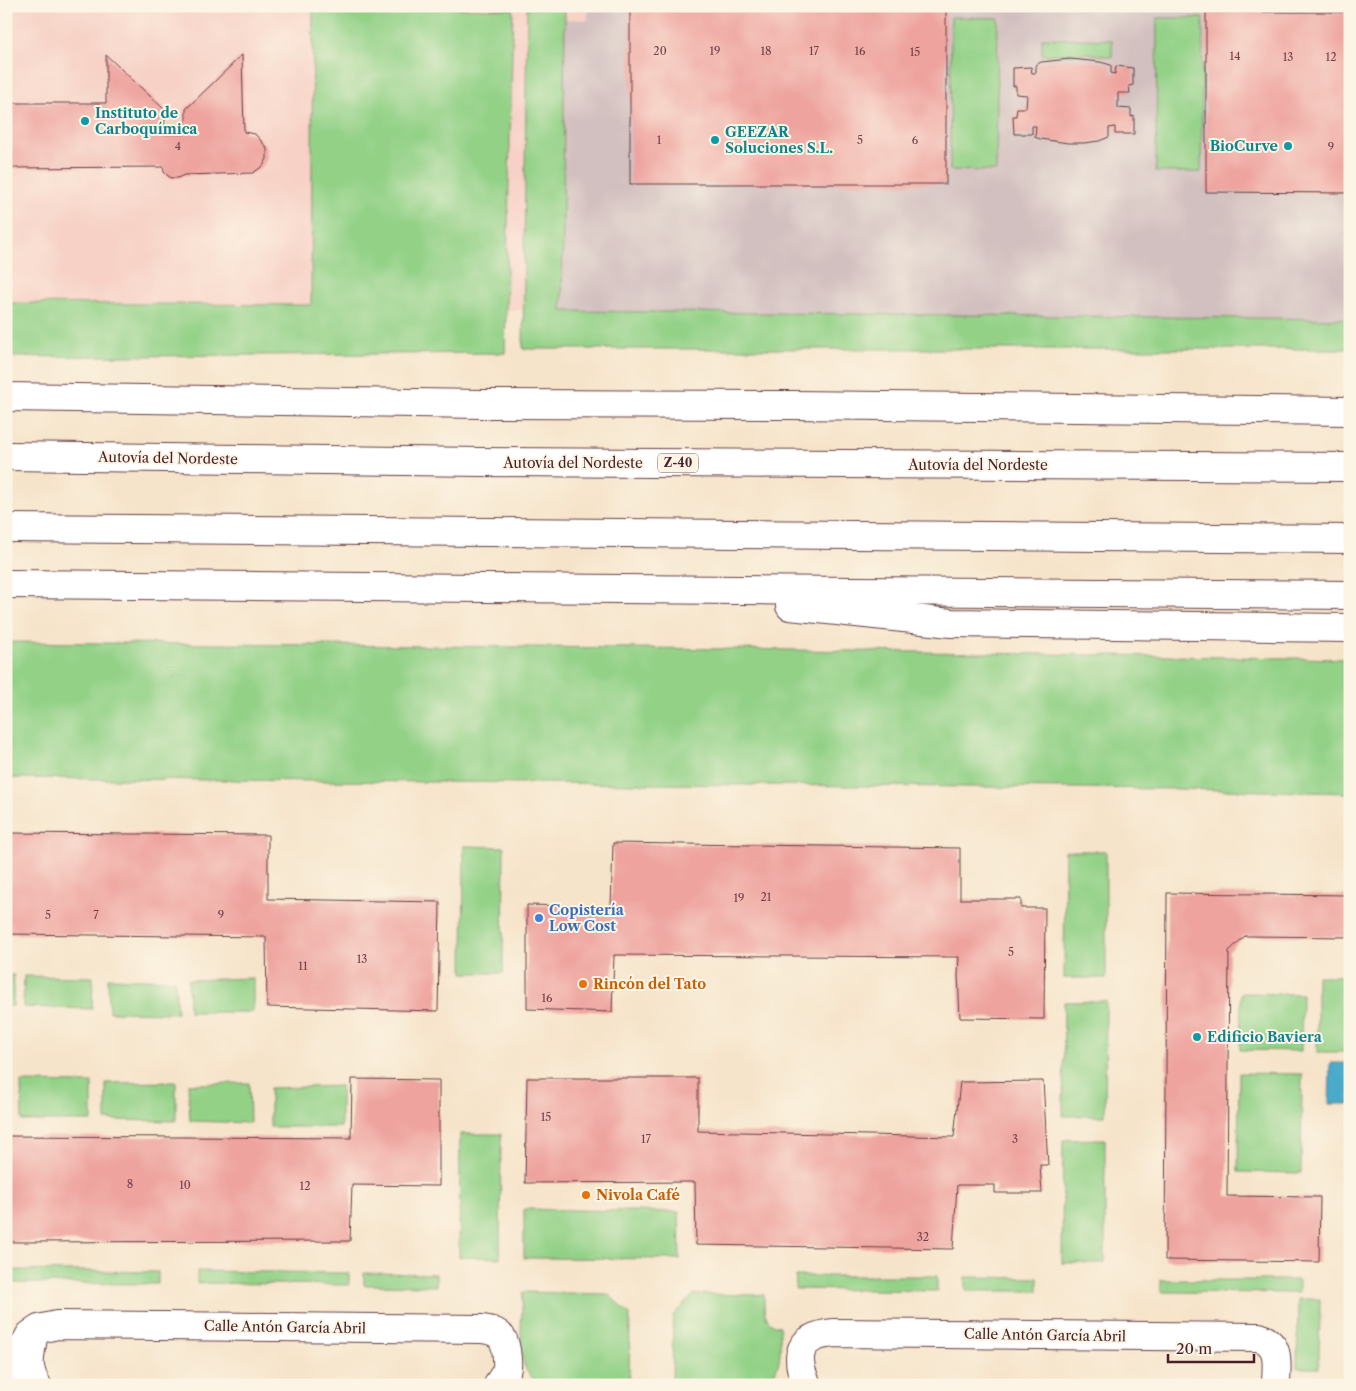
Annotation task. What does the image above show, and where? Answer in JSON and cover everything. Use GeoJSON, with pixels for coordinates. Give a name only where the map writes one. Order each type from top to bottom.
{"type":"FeatureCollection","features":[{"type":"Feature","properties":{"kind":"main road"},"geometry":{"type":"LineString","coordinates":[[6,397],[482,404],[791,404],[1350,411]]}},
{"type":"Feature","properties":{"kind":"main road","name":"Autovía del Nordeste"},"geometry":{"type":"LineString","coordinates":[[6,456],[481,462],[1350,467]]}},
{"type":"Feature","properties":{"kind":"main road"},"geometry":{"type":"LineString","coordinates":[[6,528],[1350,539]]}},
{"type":"Feature","properties":{"kind":"main road"},"geometry":{"type":"LineString","coordinates":[[6,584],[1350,595]]}},
{"type":"Feature","properties":{"kind":"main road"},"geometry":{"type":"LineString","coordinates":[[6,600],[952,608],[1350,609]]}},
{"type":"Feature","properties":{"kind":"main road"},"geometry":{"type":"LineString","coordinates":[[788,606],[951,623],[1350,628]]}},
{"type":"Feature","properties":{"kind":"main road","name":"Calle Antón García Abril"},"geometry":{"type":"LineString","coordinates":[[34,1332],[47,1326],[68,1324],[492,1330],[504,1341],[508,1380]]}},
{"type":"Feature","properties":{"kind":"main road"},"geometry":{"type":"LineString","coordinates":[[6,1378],[34,1332]]}},
{"type":"Feature","properties":{"kind":"main road"},"geometry":{"type":"LineString","coordinates":[[34,1332],[29,1359],[31,1372],[37,1385]]}},
{"type":"Feature","properties":{"kind":"main road","name":"Calle Antón García Abril"},"geometry":{"type":"LineString","coordinates":[[797,1380],[801,1349],[805,1343],[812,1337],[834,1333],[1259,1337],[1268,1340],[1274,1347],[1276,1356],[1276,1385]]}},
{"type":"Feature","properties":{"kind":"shaded area"},"geometry":{"type":"Polygon","coordinates":[[[6,6],[1350,6],[1350,319],[6,303],[6,6]]]}},
{"type":"Feature","properties":{"kind":"shaded area"},"geometry":{"type":"Polygon","coordinates":[[[588,6],[1350,6],[1350,319],[562,311],[565,19],[588,20],[588,6]]]}},
{"type":"Feature","properties":{"kind":"green space"},"geometry":{"type":"Polygon","coordinates":[[[313,6],[513,9],[505,353],[6,357],[6,303],[311,305],[313,6]]]}},
{"type":"Feature","properties":{"kind":"green space"},"geometry":{"type":"Polygon","coordinates":[[[527,8],[565,8],[562,311],[1350,319],[1350,349],[523,349],[527,8]]]}},
{"type":"Feature","properties":{"kind":"green space"},"geometry":{"type":"Polygon","coordinates":[[[951,17],[998,18],[996,171],[950,170],[951,17]]]}},
{"type":"Feature","properties":{"kind":"green space"},"geometry":{"type":"Polygon","coordinates":[[[1157,18],[1203,18],[1201,172],[1156,172],[1157,18]]]}},
{"type":"Feature","properties":{"kind":"green space"},"geometry":{"type":"Polygon","coordinates":[[[1042,38],[1112,40],[1112,57],[1088,53],[1042,55],[1042,38]]]}},
{"type":"Feature","properties":{"kind":"green space"},"geometry":{"type":"Polygon","coordinates":[[[6,642],[733,649],[1350,659],[1350,793],[1180,789],[6,778],[6,642]]]}},
{"type":"Feature","properties":{"kind":"green space"},"geometry":{"type":"Polygon","coordinates":[[[464,846],[504,847],[503,973],[463,973],[464,846]]]}},
{"type":"Feature","properties":{"kind":"green space"},"geometry":{"type":"Polygon","coordinates":[[[1065,851],[1106,851],[1106,978],[1064,978],[1065,851]]]}},
{"type":"Feature","properties":{"kind":"green space"},"geometry":{"type":"Polygon","coordinates":[[[6,975],[14,975],[13,1006],[6,1006],[6,975]]]}},
{"type":"Feature","properties":{"kind":"green space"},"geometry":{"type":"Polygon","coordinates":[[[24,976],[93,977],[92,1009],[23,1007],[24,976]]]}},
{"type":"Feature","properties":{"kind":"green space"},"geometry":{"type":"Polygon","coordinates":[[[1317,976],[1350,976],[1350,1052],[1317,1052],[1317,976]]]}},
{"type":"Feature","properties":{"kind":"green space"},"geometry":{"type":"Polygon","coordinates":[[[108,978],[175,980],[177,1013],[109,1012],[108,978]]]}},
{"type":"Feature","properties":{"kind":"green space"},"geometry":{"type":"Polygon","coordinates":[[[253,978],[253,1012],[189,1012],[188,980],[253,978]]]}},
{"type":"Feature","properties":{"kind":"green space"},"geometry":{"type":"Polygon","coordinates":[[[1241,993],[1302,994],[1301,1051],[1240,1050],[1241,993]]]}},
{"type":"Feature","properties":{"kind":"green space"},"geometry":{"type":"Polygon","coordinates":[[[1106,1001],[1105,1116],[1063,1116],[1064,1002],[1106,1001]]]}},
{"type":"Feature","properties":{"kind":"green space"},"geometry":{"type":"Polygon","coordinates":[[[1239,1073],[1302,1074],[1301,1173],[1238,1172],[1239,1073]]]}},
{"type":"Feature","properties":{"kind":"green space"},"geometry":{"type":"Polygon","coordinates":[[[21,1082],[92,1083],[92,1121],[22,1121],[21,1082]]]}},
{"type":"Feature","properties":{"kind":"green space"},"geometry":{"type":"Polygon","coordinates":[[[176,1082],[176,1121],[106,1120],[106,1083],[176,1082]]]}},
{"type":"Feature","properties":{"kind":"green space"},"geometry":{"type":"Polygon","coordinates":[[[249,1083],[250,1123],[190,1121],[188,1084],[249,1083]]]}},
{"type":"Feature","properties":{"kind":"green space"},"geometry":{"type":"Polygon","coordinates":[[[341,1086],[341,1127],[270,1127],[270,1088],[341,1086]]]}},
{"type":"Feature","properties":{"kind":"green space"},"geometry":{"type":"Polygon","coordinates":[[[460,1134],[501,1134],[500,1258],[459,1257],[460,1134]]]}},
{"type":"Feature","properties":{"kind":"green space"},"geometry":{"type":"Polygon","coordinates":[[[1105,1139],[1105,1263],[1062,1263],[1063,1140],[1105,1139]]]}},
{"type":"Feature","properties":{"kind":"green space"},"geometry":{"type":"Polygon","coordinates":[[[524,1209],[679,1212],[680,1259],[524,1258],[524,1209]]]}},
{"type":"Feature","properties":{"kind":"green space"},"geometry":{"type":"Polygon","coordinates":[[[6,1270],[158,1272],[158,1284],[6,1283],[6,1270]]]}},
{"type":"Feature","properties":{"kind":"green space"},"geometry":{"type":"Polygon","coordinates":[[[197,1271],[349,1273],[349,1285],[197,1283],[197,1271]]]}},
{"type":"Feature","properties":{"kind":"green space"},"geometry":{"type":"Polygon","coordinates":[[[364,1273],[436,1274],[436,1286],[364,1285],[364,1273]]]}},
{"type":"Feature","properties":{"kind":"green space"},"geometry":{"type":"Polygon","coordinates":[[[796,1276],[937,1276],[937,1291],[795,1289],[796,1276]]]}},
{"type":"Feature","properties":{"kind":"green space"},"geometry":{"type":"Polygon","coordinates":[[[966,1277],[1038,1278],[1038,1291],[966,1291],[966,1277]]]}},
{"type":"Feature","properties":{"kind":"green space"},"geometry":{"type":"Polygon","coordinates":[[[1161,1280],[1299,1280],[1299,1293],[1161,1292],[1161,1280]]]}},
{"type":"Feature","properties":{"kind":"green space"},"geometry":{"type":"Polygon","coordinates":[[[523,1292],[608,1294],[630,1315],[629,1385],[541,1385],[534,1379],[525,1367],[523,1360],[521,1331],[523,1292]]]}},
{"type":"Feature","properties":{"kind":"green space"},"geometry":{"type":"Polygon","coordinates":[[[694,1294],[764,1295],[767,1319],[774,1325],[780,1326],[780,1343],[778,1366],[775,1373],[763,1385],[672,1385],[673,1315],[694,1294]]]}},
{"type":"Feature","properties":{"kind":"green space"},"geometry":{"type":"Polygon","coordinates":[[[1298,1299],[1320,1299],[1319,1368],[1297,1368],[1298,1299]]]}},
{"type":"Feature","properties":{"kind":"water"},"geometry":{"type":"Polygon","coordinates":[[[1330,1063],[1350,1063],[1350,1104],[1329,1104],[1330,1063]]]}},
{"type":"Feature","properties":{"kind":"building"},"geometry":{"type":"Polygon","coordinates":[[[630,7],[946,7],[946,184],[630,184],[630,7]]]}},
{"type":"Feature","properties":{"kind":"building"},"geometry":{"type":"Polygon","coordinates":[[[1206,12],[1350,12],[1350,193],[1206,192],[1206,12]]]}},
{"type":"Feature","properties":{"kind":"building","name":"Instituto de Carboquímica"},"geometry":{"type":"Polygon","coordinates":[[[106,55],[165,110],[164,134],[186,134],[186,109],[242,55],[244,132],[255,134],[267,148],[267,159],[263,166],[253,173],[184,175],[178,178],[171,178],[164,172],[163,167],[6,168],[6,103],[106,103],[106,55]]]}},
{"type":"Feature","properties":{"kind":"building"},"geometry":{"type":"Polygon","coordinates":[[[1070,59],[1111,65],[1111,73],[1115,74],[1116,66],[1133,68],[1133,85],[1129,86],[1130,93],[1118,93],[1118,108],[1131,109],[1131,117],[1134,116],[1134,134],[1115,134],[1115,127],[1109,128],[1109,137],[1099,141],[1068,143],[1035,137],[1036,126],[1032,126],[1032,134],[1014,134],[1013,116],[1016,116],[1017,108],[1026,108],[1027,95],[1016,94],[1016,86],[1013,86],[1013,68],[1031,67],[1032,73],[1036,73],[1036,65],[1041,62],[1070,59]]]}},
{"type":"Feature","properties":{"kind":"building"},"geometry":{"type":"Polygon","coordinates":[[[6,833],[268,835],[268,899],[440,902],[438,1011],[267,1007],[266,937],[6,934],[6,833]]]}},
{"type":"Feature","properties":{"kind":"building"},"geometry":{"type":"Polygon","coordinates":[[[613,843],[960,848],[960,899],[1021,899],[1021,908],[1045,908],[1044,1019],[960,1018],[959,957],[614,955],[612,1012],[527,1009],[527,905],[611,907],[613,843]]]}},
{"type":"Feature","properties":{"kind":"building","name":"Edificio Baviera"},"geometry":{"type":"Polygon","coordinates":[[[1167,893],[1350,895],[1350,937],[1245,936],[1229,951],[1227,1196],[1320,1197],[1319,1262],[1165,1260],[1167,893]]]}},
{"type":"Feature","properties":{"kind":"building"},"geometry":{"type":"Polygon","coordinates":[[[527,1078],[698,1078],[698,1131],[954,1137],[960,1082],[1043,1081],[1048,1165],[1040,1165],[1042,1193],[995,1193],[995,1185],[957,1185],[953,1249],[696,1245],[695,1182],[525,1183],[527,1078]]]}},
{"type":"Feature","properties":{"kind":"building"},"geometry":{"type":"Polygon","coordinates":[[[352,1079],[439,1080],[439,1186],[352,1185],[350,1241],[6,1242],[6,1136],[351,1138],[352,1079]]]}},
{"type":"Feature","properties":{"kind":"place","name":"Instituto de Carboquímica"},"geometry":{"type":"Point","coordinates":[85,121]}},
{"type":"Feature","properties":{"kind":"place","name":"GEEZAR Soluciones S.L."},"geometry":{"type":"Point","coordinates":[715,140]}},
{"type":"Feature","properties":{"kind":"place","name":"BioCurve"},"geometry":{"type":"Point","coordinates":[1288,146]}},
{"type":"Feature","properties":{"kind":"place","name":"Copistería Low Cost"},"geometry":{"type":"Point","coordinates":[539,918]}},
{"type":"Feature","properties":{"kind":"place","name":"Rincón del Tato"},"geometry":{"type":"Point","coordinates":[583,984]}},
{"type":"Feature","properties":{"kind":"place","name":"Edificio Baviera"},"geometry":{"type":"Point","coordinates":[1197,1037]}},
{"type":"Feature","properties":{"kind":"place","name":"Nivola Café"},"geometry":{"type":"Point","coordinates":[586,1195]}}]}
